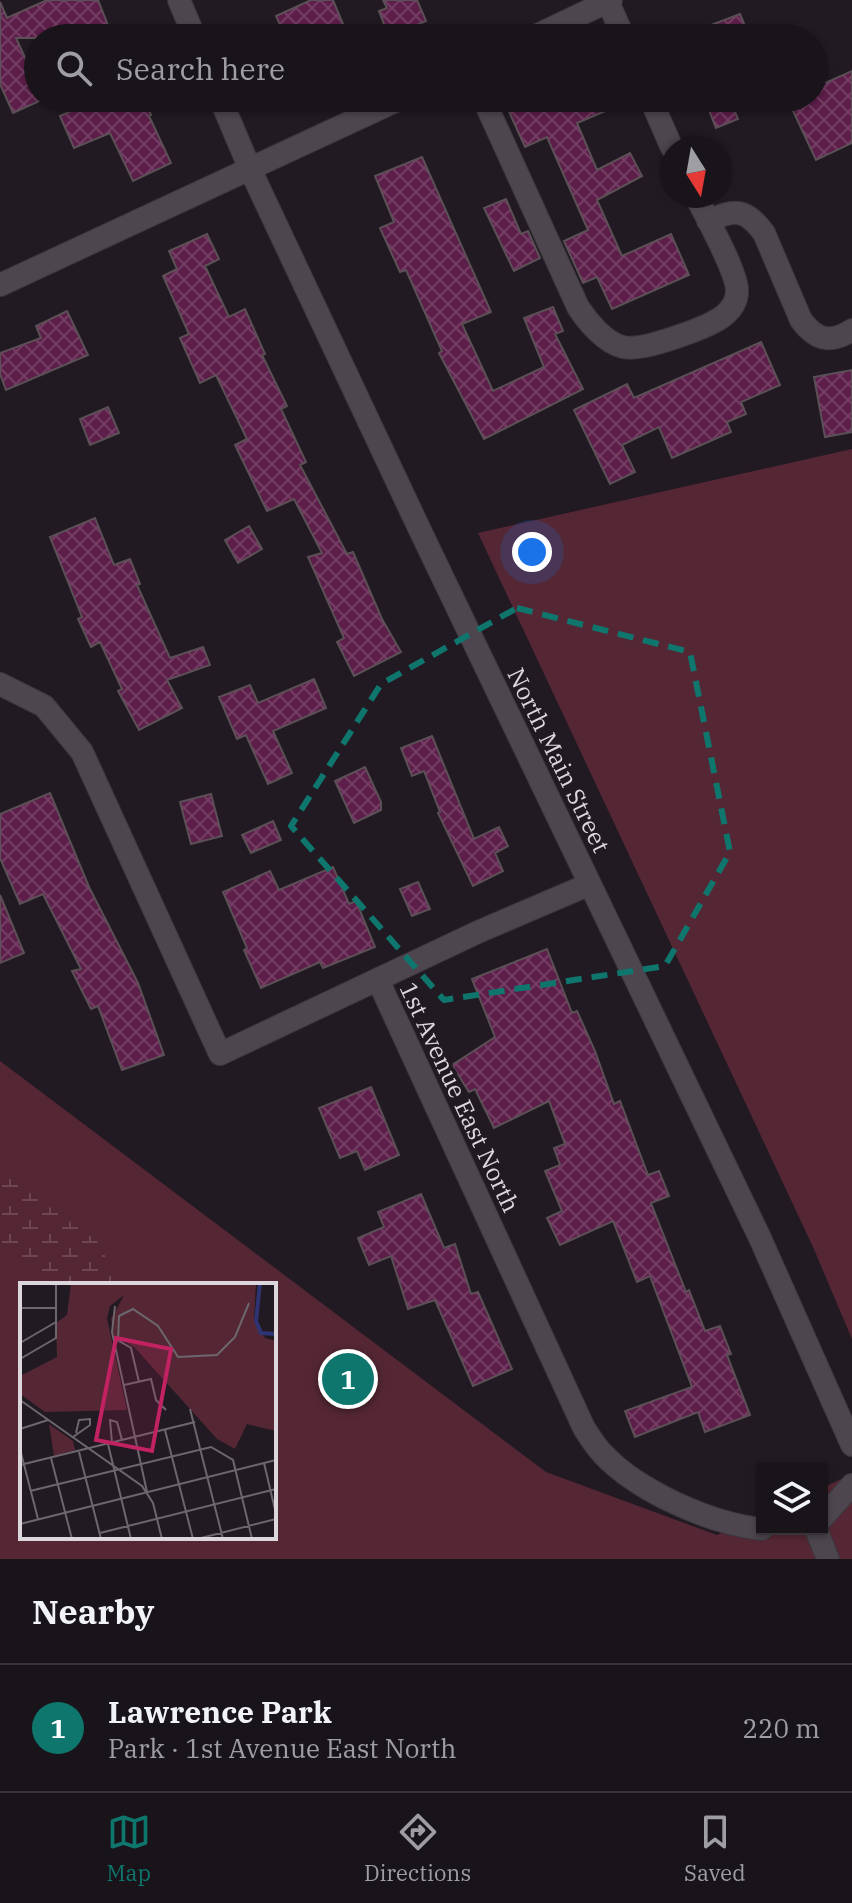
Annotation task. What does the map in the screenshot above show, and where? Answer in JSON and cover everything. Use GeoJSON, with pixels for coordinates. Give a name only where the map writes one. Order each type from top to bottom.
{"type":"FeatureCollection","features":[{"type":"Feature","properties":{"kind":"street"},"geometry":{"type":"LineString","coordinates":[[179,0],[189,24]]}},
{"type":"Feature","properties":{"kind":"street"},"geometry":{"type":"LineString","coordinates":[[561,24],[610,1],[619,24]]}},
{"type":"Feature","properties":{"kind":"street","name":"North Main Street"},"geometry":{"type":"LineString","coordinates":[[226,112],[250,169],[760,1238],[852,1445]]}},
{"type":"Feature","properties":{"kind":"street"},"geometry":{"type":"LineString","coordinates":[[0,285],[372,112]]}},
{"type":"Feature","properties":{"kind":"street"},"geometry":{"type":"LineString","coordinates":[[489,112],[578,307],[587,321],[623,347],[638,347],[709,324],[731,309],[738,290],[702,208]]}},
{"type":"Feature","properties":{"kind":"street"},"geometry":{"type":"LineString","coordinates":[[656,112],[667,136]]}},
{"type":"Feature","properties":{"kind":"street"},"geometry":{"type":"LineString","coordinates":[[708,221],[728,212],[737,212],[756,222],[809,331],[821,339],[842,336],[852,330]]}},
{"type":"Feature","properties":{"kind":"street","name":"1st Avenue East North"},"geometry":{"type":"LineString","coordinates":[[0,684],[44,706],[82,752],[220,1054],[378,980],[584,1428],[611,1462],[647,1489],[701,1513],[756,1527]]}},
{"type":"Feature","properties":{"kind":"street"},"geometry":{"type":"LineString","coordinates":[[378,980],[478,932],[590,884]]}},
{"type":"Feature","properties":{"kind":"street"},"geometry":{"type":"LineString","coordinates":[[828,1511],[852,1485]]}},
{"type":"Feature","properties":{"kind":"street"},"geometry":{"type":"LineString","coordinates":[[818,1535],[828,1559]]}},
{"type":"Feature","properties":{"kind":"highlighted area"},"geometry":{"type":"Polygon","coordinates":[[[517,608],[690,652],[730,852],[665,966],[444,1000],[291,826],[381,684],[517,608]]]}},
{"type":"Feature","properties":{"kind":"green space"},"geometry":{"type":"Polygon","coordinates":[[[852,449],[852,1339],[813,1247],[478,533],[852,449]]]}},
{"type":"Feature","properties":{"kind":"green space"},"geometry":{"type":"Polygon","coordinates":[[[0,1061],[546,1472],[717,1535],[756,1518],[756,1535],[828,1535],[828,1485],[852,1474],[852,1559],[0,1559],[0,1061]]]}},
{"type":"Feature","properties":{"kind":"green space"},"geometry":{"type":"Polygon","coordinates":[[[0,1177],[10,1179],[97,1241],[109,1268],[120,1283],[42,1283],[7,1246],[0,1243],[0,1177]]]}},
{"type":"Feature","properties":{"kind":"building"},"geometry":{"type":"Polygon","coordinates":[[[47,0],[98,0],[107,24],[24,24],[24,38],[16,38],[24,55],[24,108],[13,113],[0,84],[0,2],[7,18],[47,0]]]}},
{"type":"Feature","properties":{"kind":"building"},"geometry":{"type":"Polygon","coordinates":[[[311,0],[333,0],[343,24],[280,24],[276,16],[311,0]]]}},
{"type":"Feature","properties":{"kind":"building"},"geometry":{"type":"Polygon","coordinates":[[[383,0],[417,0],[426,21],[419,24],[384,24],[379,11],[387,8],[383,0]]]}},
{"type":"Feature","properties":{"kind":"building"},"geometry":{"type":"Polygon","coordinates":[[[740,14],[744,24],[714,24],[740,14]]]}},
{"type":"Feature","properties":{"kind":"building"},"geometry":{"type":"Polygon","coordinates":[[[852,71],[852,143],[816,160],[794,112],[828,112],[828,82],[852,71]]]}},
{"type":"Feature","properties":{"kind":"building"},"geometry":{"type":"Polygon","coordinates":[[[69,112],[150,112],[171,163],[133,181],[110,133],[74,148],[60,116],[69,112]]]}},
{"type":"Feature","properties":{"kind":"building"},"geometry":{"type":"Polygon","coordinates":[[[509,112],[603,112],[577,123],[597,170],[630,153],[642,176],[597,200],[622,256],[671,234],[689,275],[612,309],[597,277],[583,283],[564,241],[588,230],[547,137],[525,147],[509,112]]]}},
{"type":"Feature","properties":{"kind":"building"},"geometry":{"type":"Polygon","coordinates":[[[710,112],[735,112],[738,119],[716,128],[710,112]]]}},
{"type":"Feature","properties":{"kind":"building"},"geometry":{"type":"Polygon","coordinates":[[[422,157],[491,312],[462,324],[493,391],[544,367],[524,318],[553,307],[563,331],[555,334],[583,389],[484,439],[439,353],[442,351],[406,270],[400,272],[380,228],[394,222],[375,176],[422,157]]]}},
{"type":"Feature","properties":{"kind":"building"},"geometry":{"type":"Polygon","coordinates":[[[506,199],[521,234],[528,231],[540,258],[514,271],[484,208],[506,199]]]}},
{"type":"Feature","properties":{"kind":"building"},"geometry":{"type":"Polygon","coordinates":[[[207,234],[219,259],[205,266],[229,317],[245,309],[265,354],[262,355],[287,406],[281,409],[306,462],[300,465],[347,554],[353,552],[382,619],[401,652],[354,676],[337,642],[344,638],[308,557],[322,553],[294,499],[267,511],[235,445],[247,439],[216,375],[200,383],[180,338],[189,334],[163,276],[177,269],[169,251],[207,234]]]}},
{"type":"Feature","properties":{"kind":"building"},"geometry":{"type":"Polygon","coordinates":[[[67,311],[88,355],[6,390],[0,374],[0,353],[41,338],[36,326],[67,311]]]}},
{"type":"Feature","properties":{"kind":"building"},"geometry":{"type":"Polygon","coordinates":[[[761,342],[780,385],[741,402],[746,414],[727,422],[731,432],[672,458],[659,427],[622,445],[635,472],[610,484],[574,410],[627,384],[634,398],[761,342]]]}},
{"type":"Feature","properties":{"kind":"building"},"geometry":{"type":"Polygon","coordinates":[[[852,370],[852,432],[825,437],[814,377],[852,370]]]}},
{"type":"Feature","properties":{"kind":"building"},"geometry":{"type":"Polygon","coordinates":[[[108,407],[119,433],[90,445],[80,419],[108,407]]]}},
{"type":"Feature","properties":{"kind":"building"},"geometry":{"type":"Polygon","coordinates":[[[95,518],[114,565],[130,559],[140,584],[137,585],[170,658],[203,647],[210,665],[167,680],[182,708],[139,730],[118,691],[122,689],[100,642],[91,647],[78,619],[82,617],[50,537],[95,518]]]}},
{"type":"Feature","properties":{"kind":"building"},"geometry":{"type":"Polygon","coordinates":[[[249,526],[262,549],[238,563],[225,540],[249,526]]]}},
{"type":"Feature","properties":{"kind":"building"},"geometry":{"type":"Polygon","coordinates":[[[314,679],[326,708],[273,731],[292,773],[268,784],[246,735],[237,739],[219,697],[250,685],[258,703],[314,679]]]}},
{"type":"Feature","properties":{"kind":"building"},"geometry":{"type":"Polygon","coordinates":[[[432,736],[474,839],[499,827],[508,846],[495,853],[503,871],[473,886],[438,813],[424,771],[412,776],[401,748],[432,736]]]}},
{"type":"Feature","properties":{"kind":"building"},"geometry":{"type":"Polygon","coordinates":[[[365,767],[381,802],[381,810],[354,823],[335,781],[365,767]]]}},
{"type":"Feature","properties":{"kind":"building"},"geometry":{"type":"Polygon","coordinates":[[[50,793],[89,887],[138,983],[164,1055],[122,1070],[98,1006],[91,1009],[72,971],[81,969],[43,894],[20,904],[0,858],[0,814],[50,793]]]}},
{"type":"Feature","properties":{"kind":"building"},"geometry":{"type":"Polygon","coordinates":[[[211,794],[222,836],[191,844],[180,802],[211,794]]]}},
{"type":"Feature","properties":{"kind":"building"},"geometry":{"type":"Polygon","coordinates":[[[273,821],[281,840],[251,853],[242,835],[273,821]]]}},
{"type":"Feature","properties":{"kind":"building"},"geometry":{"type":"Polygon","coordinates":[[[333,867],[349,904],[356,901],[375,947],[323,968],[320,962],[261,988],[223,892],[270,871],[279,890],[333,867]]]}},
{"type":"Feature","properties":{"kind":"building"},"geometry":{"type":"Polygon","coordinates":[[[418,882],[430,909],[412,916],[400,889],[418,882]]]}},
{"type":"Feature","properties":{"kind":"building"},"geometry":{"type":"Polygon","coordinates":[[[0,895],[24,953],[0,963],[0,895]]]}},
{"type":"Feature","properties":{"kind":"building"},"geometry":{"type":"Polygon","coordinates":[[[547,949],[572,1013],[577,1011],[595,1051],[614,1104],[620,1101],[648,1175],[659,1171],[669,1196],[651,1203],[705,1331],[720,1326],[731,1354],[727,1355],[750,1415],[705,1432],[698,1412],[635,1437],[625,1411],[692,1387],[650,1276],[637,1282],[613,1221],[560,1245],[547,1218],[562,1211],[545,1171],[560,1165],[554,1148],[565,1144],[549,1101],[494,1128],[475,1089],[469,1092],[452,1065],[495,1037],[472,979],[547,949]]]}},
{"type":"Feature","properties":{"kind":"building"},"geometry":{"type":"Polygon","coordinates":[[[371,1087],[399,1155],[365,1170],[357,1151],[340,1158],[319,1108],[371,1087]]]}},
{"type":"Feature","properties":{"kind":"building"},"geometry":{"type":"Polygon","coordinates":[[[421,1194],[444,1248],[455,1244],[471,1294],[478,1292],[512,1369],[473,1386],[435,1300],[408,1309],[391,1256],[369,1265],[358,1238],[384,1227],[378,1212],[421,1194]]]}},
{"type":"Feature","properties":{"kind":"place","name":"Lawrence Park"},"geometry":{"type":"Point","coordinates":[348,1379]}}]}
